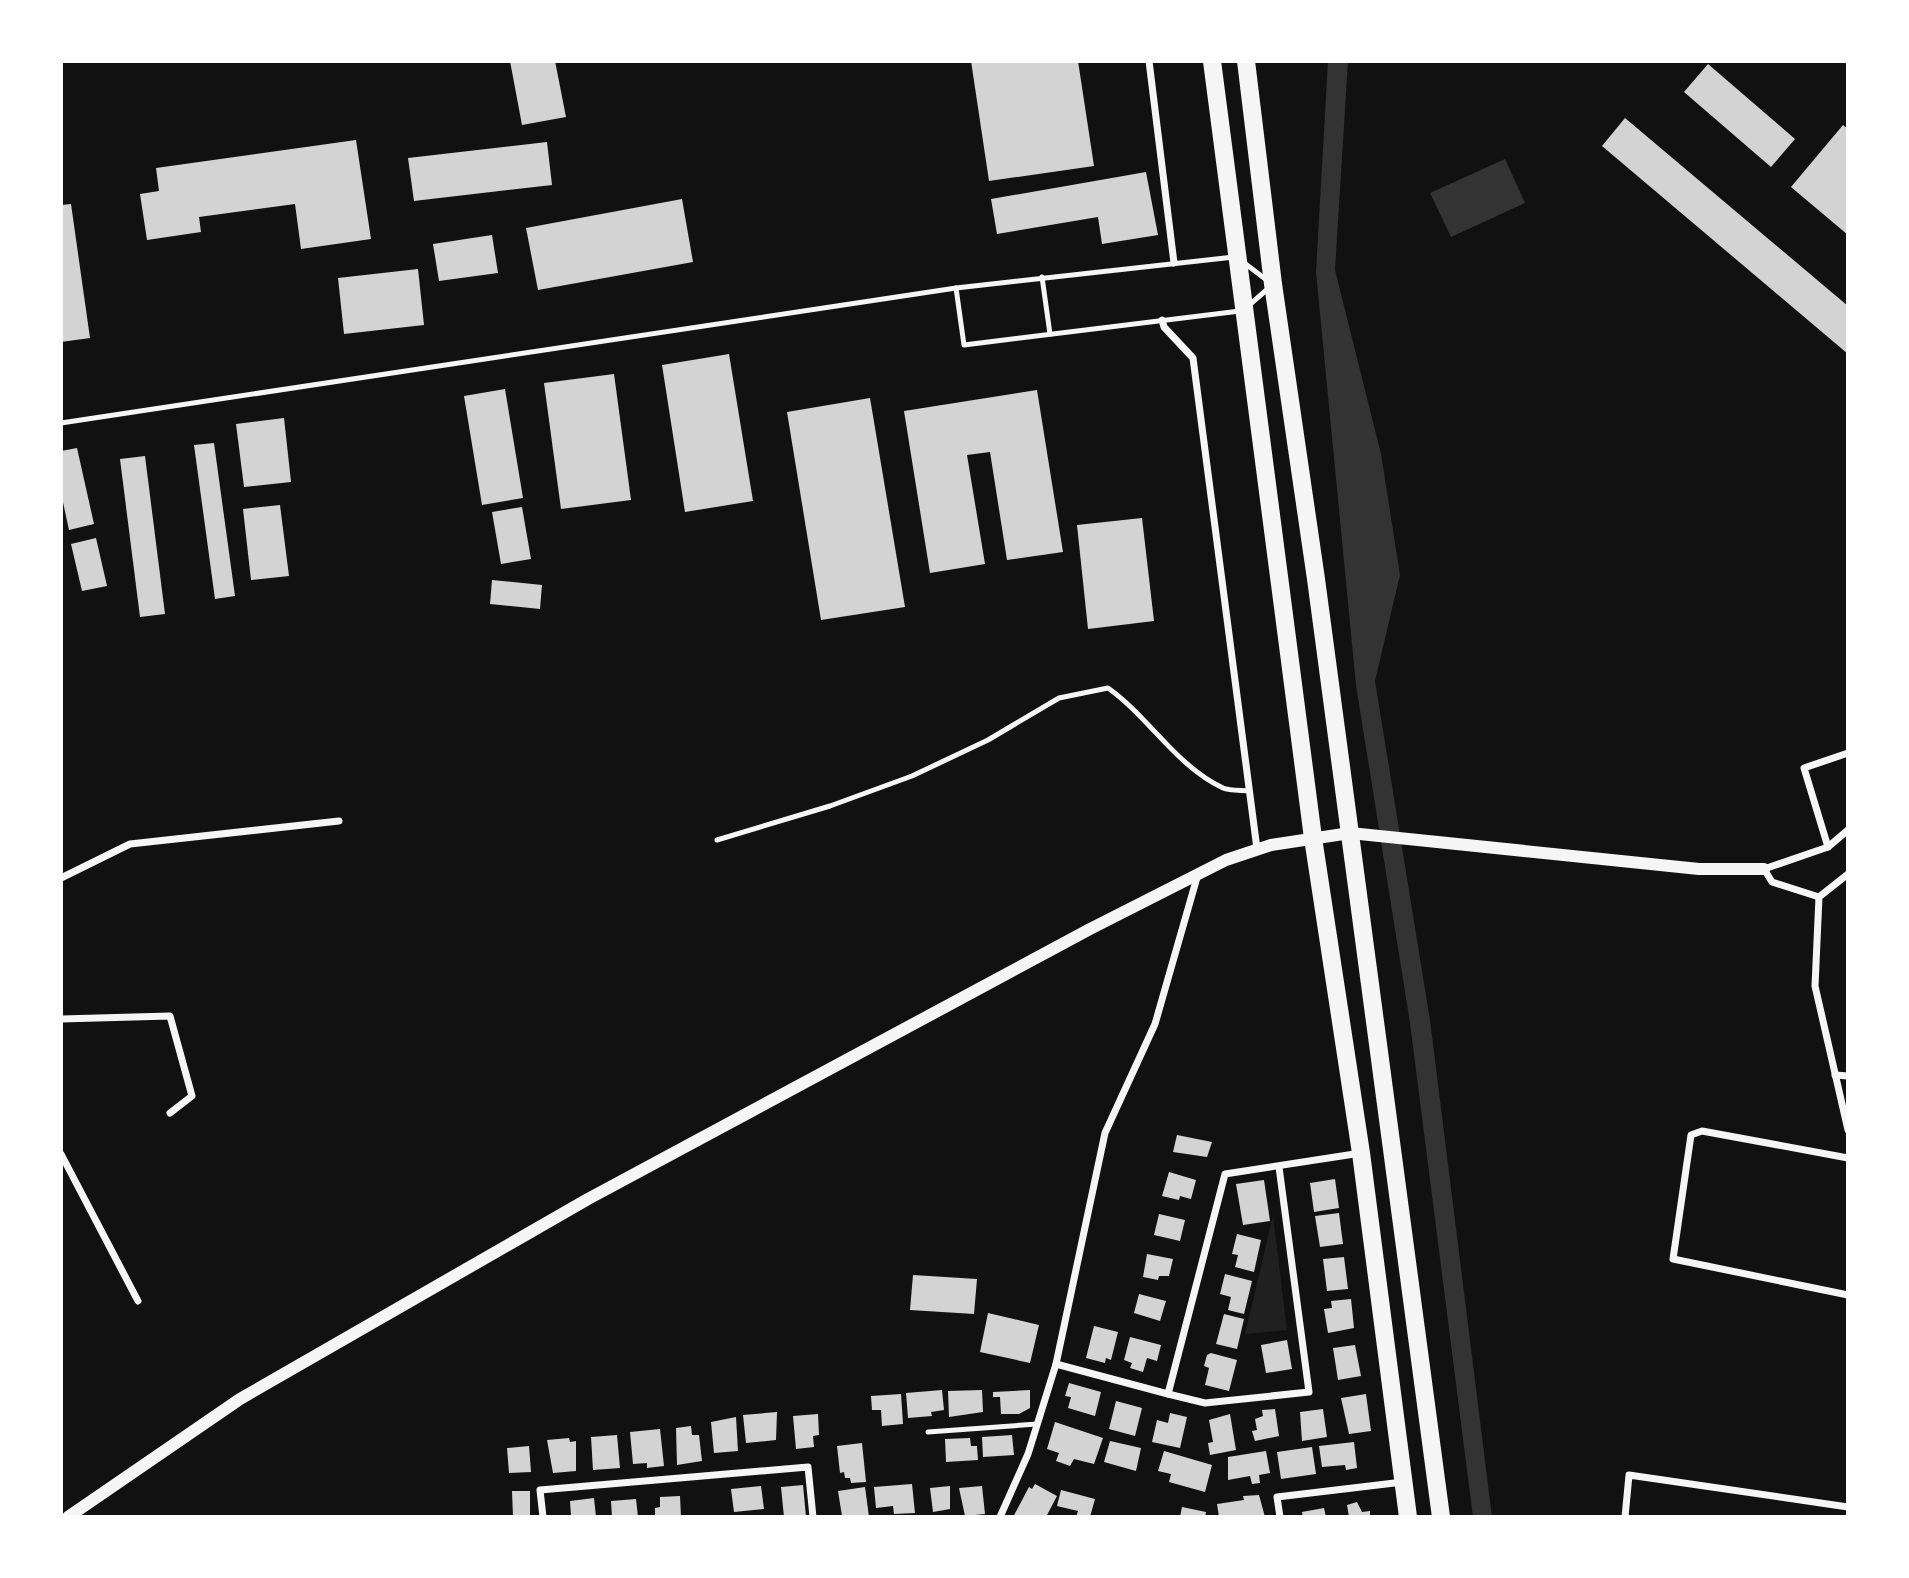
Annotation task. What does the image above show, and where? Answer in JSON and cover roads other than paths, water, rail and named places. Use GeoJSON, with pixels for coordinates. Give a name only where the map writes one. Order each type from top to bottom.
{"type":"FeatureCollection","features":[{"type":"Feature","properties":{"kind":"highway"},"geometry":{"type":"LineString","coordinates":[[1212,61],[1313,838],[1361,1153],[1408,1517]]}},
{"type":"Feature","properties":{"kind":"highway"},"geometry":{"type":"LineString","coordinates":[[1246,61],[1273,284],[1350,833],[1441,1517]]}},
{"type":"Feature","properties":{"kind":"street"},"geometry":{"type":"LineString","coordinates":[[1149,61],[1174,262]]}},
{"type":"Feature","properties":{"kind":"street"},"geometry":{"type":"LineString","coordinates":[[1162,320],[1164,327],[1193,358],[1257,849]]}},
{"type":"Feature","properties":{"kind":"street"},"geometry":{"type":"LineString","coordinates":[[1829,846],[1804,768],[1848,753]]}},
{"type":"Feature","properties":{"kind":"street"},"geometry":{"type":"LineString","coordinates":[[61,878],[130,844],[339,821]]}},
{"type":"Feature","properties":{"kind":"street"},"geometry":{"type":"LineString","coordinates":[[68,1517],[240,1399],[588,1199],[1198,873],[1257,849],[1350,833],[1699,869],[1764,869],[1829,846],[1848,830]]}},
{"type":"Feature","properties":{"kind":"street"},"geometry":{"type":"LineString","coordinates":[[1764,869],[1772,882],[1819,897]]}},
{"type":"Feature","properties":{"kind":"street"},"geometry":{"type":"LineString","coordinates":[[1000,1517],[1037,1424],[1056,1364],[1105,1133],[1155,1024],[1198,873]]}},
{"type":"Feature","properties":{"kind":"street"},"geometry":{"type":"LineString","coordinates":[[1848,874],[1819,897],[1815,986],[1848,1130]]}},
{"type":"Feature","properties":{"kind":"street"},"geometry":{"type":"LineString","coordinates":[[61,1019],[170,1016],[192,1096],[170,1113]]}},
{"type":"Feature","properties":{"kind":"street"},"geometry":{"type":"LineString","coordinates":[[1835,1075],[1848,1076]]}},
{"type":"Feature","properties":{"kind":"street"},"geometry":{"type":"LineString","coordinates":[[1848,1158],[1702,1131],[1691,1135],[1673,1259],[1848,1295]]}},
{"type":"Feature","properties":{"kind":"street"},"geometry":{"type":"LineString","coordinates":[[1168,1394],[1225,1174],[1361,1153]]}},
{"type":"Feature","properties":{"kind":"street"},"geometry":{"type":"LineString","coordinates":[[61,1154],[138,1301]]}},
{"type":"Feature","properties":{"kind":"street"},"geometry":{"type":"LineString","coordinates":[[1056,1364],[1205,1404],[1309,1392],[1279,1167]]}},
{"type":"Feature","properties":{"kind":"street"},"geometry":{"type":"LineString","coordinates":[[543,1517],[540,1490],[808,1467],[813,1517]]}},
{"type":"Feature","properties":{"kind":"street"},"geometry":{"type":"LineString","coordinates":[[1625,1517],[1629,1475],[1848,1507]]}},
{"type":"Feature","properties":{"kind":"street"},"geometry":{"type":"LineString","coordinates":[[1280,1517],[1277,1497],[1403,1482]]}},
{"type":"Feature","properties":{"kind":"lane"},"geometry":{"type":"LineString","coordinates":[[61,423],[956,288],[1042,277],[1236,257],[1273,284],[1243,311],[964,345],[956,288]]}},
{"type":"Feature","properties":{"kind":"lane"},"geometry":{"type":"LineString","coordinates":[[1042,277],[1050,334]]}},
{"type":"Feature","properties":{"kind":"lane"},"geometry":{"type":"LineString","coordinates":[[717,840],[830,806],[912,776],[988,740],[1059,698],[1108,688],[1122,698],[1180,757],[1224,789],[1250,791]]}},
{"type":"Feature","properties":{"kind":"lane"},"geometry":{"type":"LineString","coordinates":[[928,1432],[1037,1424]]}}]}
